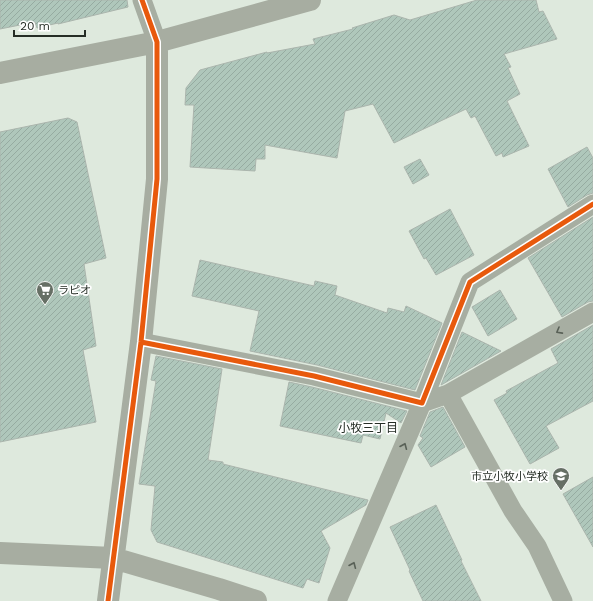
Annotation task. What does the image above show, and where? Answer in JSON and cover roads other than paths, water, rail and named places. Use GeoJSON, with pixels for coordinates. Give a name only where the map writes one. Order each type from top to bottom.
{"type":"FeatureCollection","features":[{"type":"Feature","properties":{"kind":"street"},"geometry":{"type":"LineString","coordinates":[[108,601],[141,342],[157,179],[157,42],[142,0]]}},
{"type":"Feature","properties":{"kind":"street"},"geometry":{"type":"LineString","coordinates":[[0,73],[157,42],[310,0]]}},
{"type":"Feature","properties":{"kind":"street"},"geometry":{"type":"LineString","coordinates":[[337,601],[422,403],[470,282],[593,204]]}},
{"type":"Feature","properties":{"kind":"street"},"geometry":{"type":"LineString","coordinates":[[141,342],[314,376],[422,403],[448,394],[593,312]]}},
{"type":"Feature","properties":{"kind":"street"},"geometry":{"type":"LineString","coordinates":[[448,394],[513,511],[537,546],[563,601]]}},
{"type":"Feature","properties":{"kind":"street"},"geometry":{"type":"LineString","coordinates":[[0,553],[113,558],[256,601]]}},
{"type":"Feature","properties":{"kind":"place","name":"ラピオ"},"geometry":{"type":"Point","coordinates":[45,305]}},
{"type":"Feature","properties":{"kind":"place","name":"市立小牧小学校"},"geometry":{"type":"Point","coordinates":[561,491]}},
{"type":"Feature","properties":{"kind":"district","name":"小牧三丁目"},"geometry":{"type":"Point","coordinates":[368,428]}}]}
